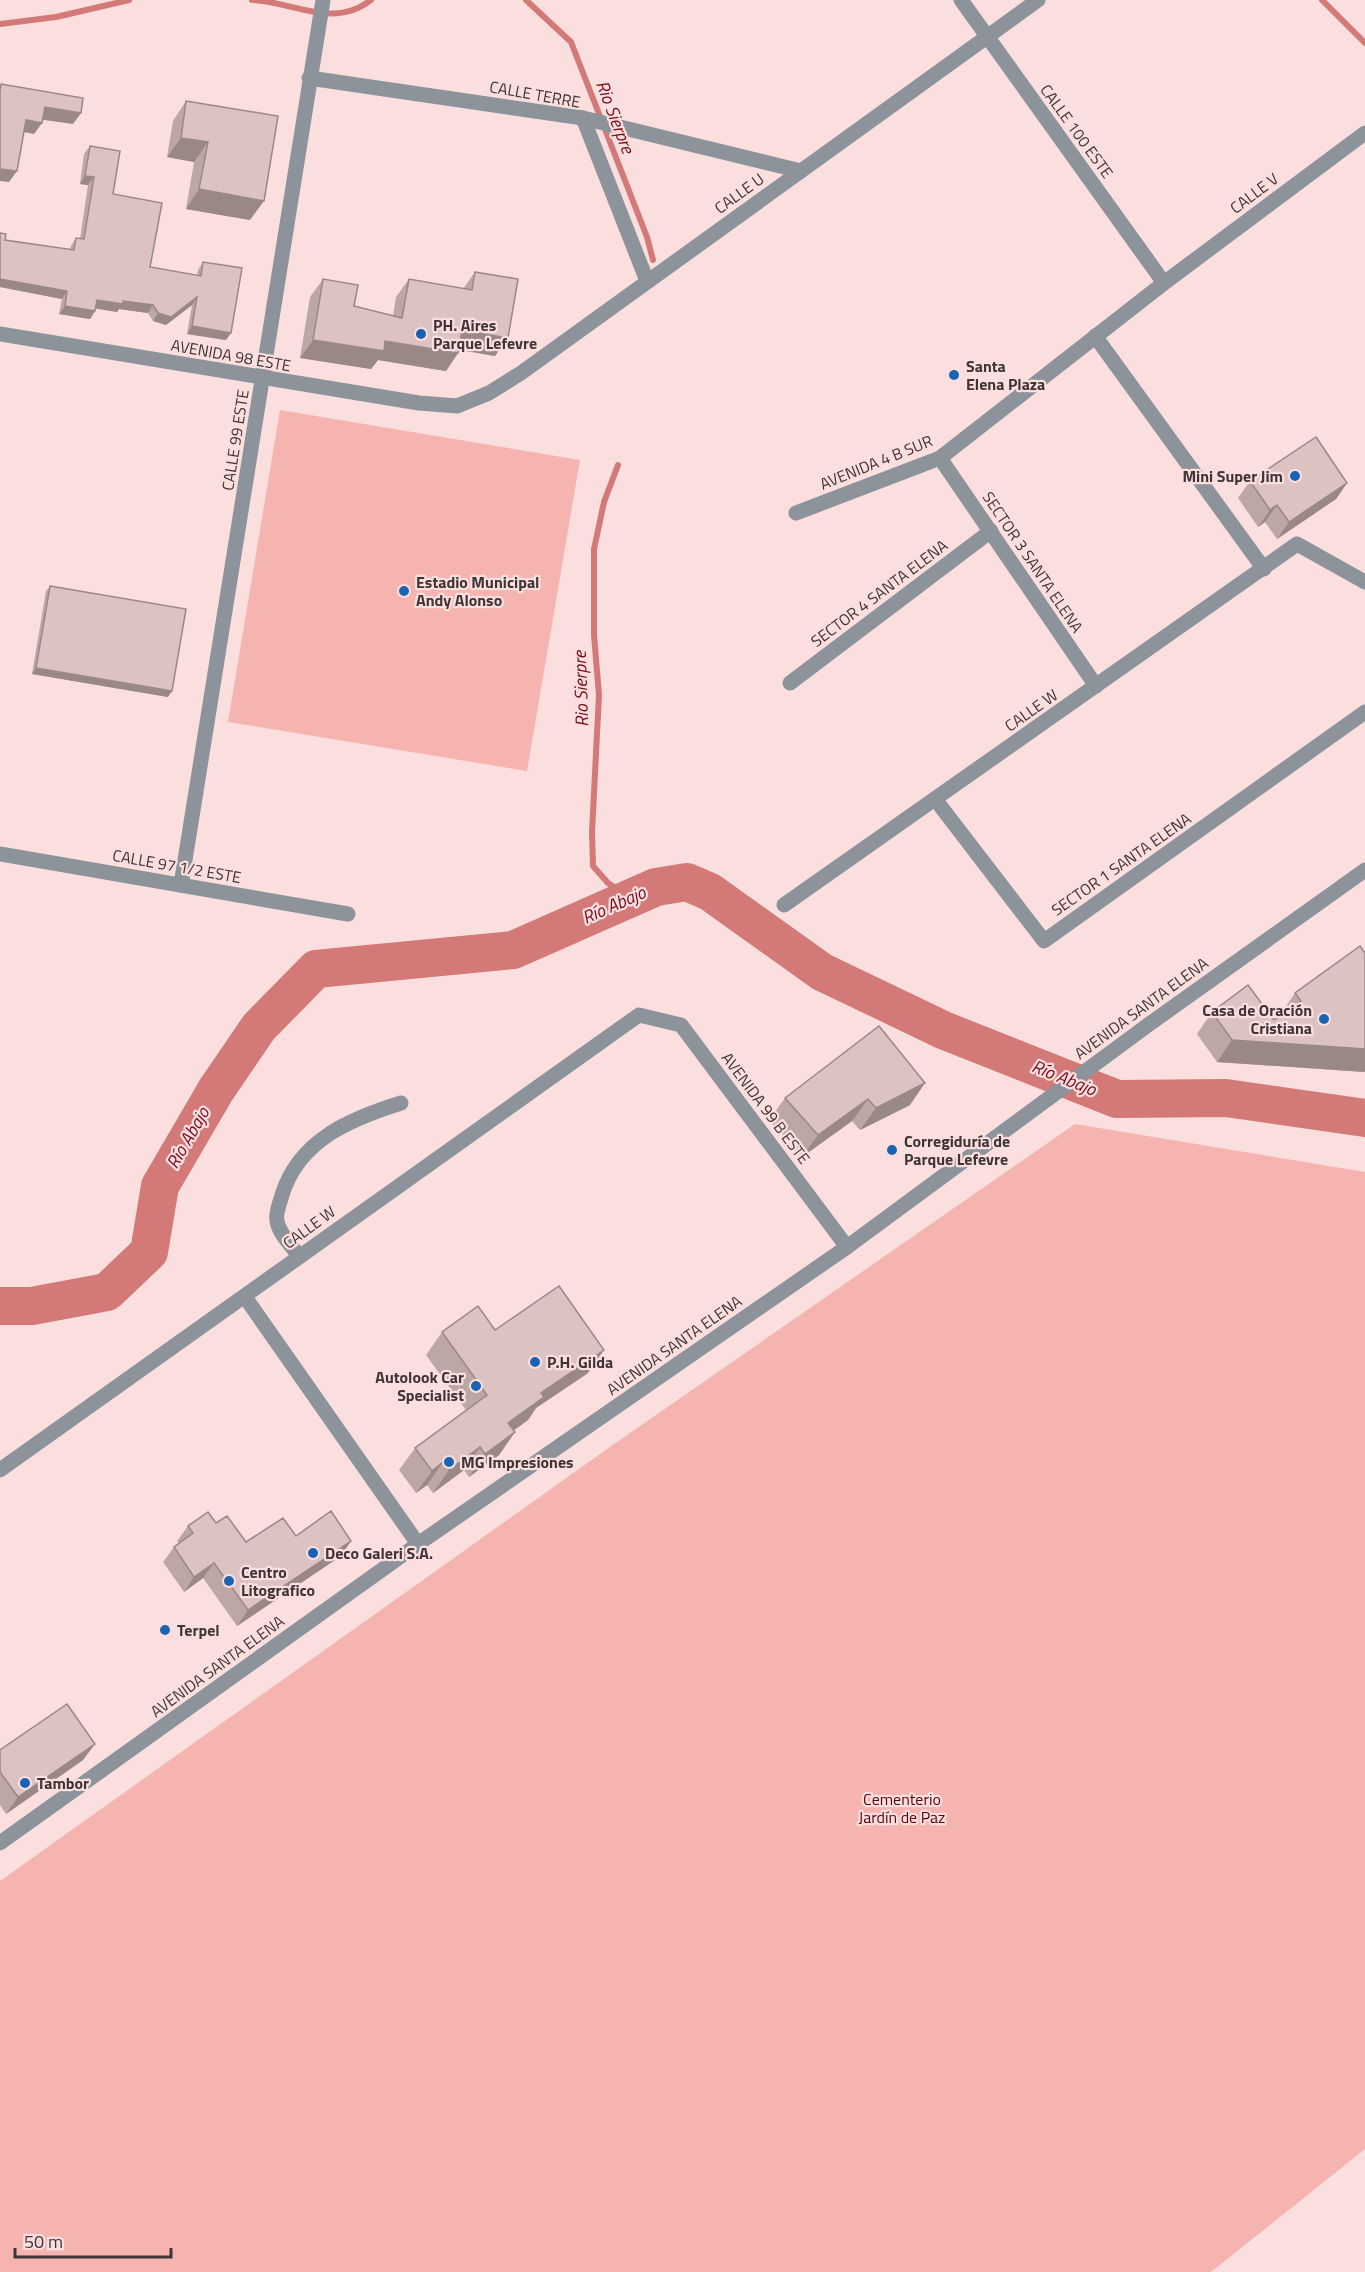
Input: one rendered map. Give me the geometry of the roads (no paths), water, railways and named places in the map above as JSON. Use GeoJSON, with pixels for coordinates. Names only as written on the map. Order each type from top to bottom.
{"type":"FeatureCollection","features":[{"type":"Feature","properties":{"kind":"street","name":"CALLE 99 ESTE"},"geometry":{"type":"LineString","coordinates":[[182,885],[323,0]]}},
{"type":"Feature","properties":{"kind":"street","name":"CALLE 100 ESTE"},"geometry":{"type":"LineString","coordinates":[[961,0],[1164,283]]}},
{"type":"Feature","properties":{"kind":"street","name":"CALLE U"},"geometry":{"type":"LineString","coordinates":[[457,406],[489,393],[521,374],[1038,0]]}},
{"type":"Feature","properties":{"kind":"street","name":"CALLE TERRE"},"geometry":{"type":"LineString","coordinates":[[309,78],[586,119],[647,281]]}},
{"type":"Feature","properties":{"kind":"street"},"geometry":{"type":"LineString","coordinates":[[586,119],[801,171]]}},
{"type":"Feature","properties":{"kind":"street","name":"CALLE V"},"geometry":{"type":"LineString","coordinates":[[1164,283],[1365,133]]}},
{"type":"Feature","properties":{"kind":"street","name":"AVENIDA 4 B SUR"},"geometry":{"type":"LineString","coordinates":[[796,513],[940,458],[1164,283]]}},
{"type":"Feature","properties":{"kind":"street","name":"AVENIDA 98 ESTE"},"geometry":{"type":"LineString","coordinates":[[0,334],[419,404],[457,406]]}},
{"type":"Feature","properties":{"kind":"street"},"geometry":{"type":"LineString","coordinates":[[1095,336],[1264,569]]}},
{"type":"Feature","properties":{"kind":"street","name":"SECTOR 3 SANTA ELENA"},"geometry":{"type":"LineString","coordinates":[[940,458],[1096,686]]}},
{"type":"Feature","properties":{"kind":"street","name":"SECTOR 4 SANTA ELENA"},"geometry":{"type":"LineString","coordinates":[[790,683],[990,531]]}},
{"type":"Feature","properties":{"kind":"street","name":"CALLE W"},"geometry":{"type":"LineString","coordinates":[[784,905],[1297,544],[1365,582]]}},
{"type":"Feature","properties":{"kind":"street","name":"SECTOR 1 SANTA ELENA"},"geometry":{"type":"LineString","coordinates":[[935,799],[1044,941],[1365,712]]}},
{"type":"Feature","properties":{"kind":"street","name":"CALLE 97 1/2 ESTE"},"geometry":{"type":"LineString","coordinates":[[0,854],[348,914]]}},
{"type":"Feature","properties":{"kind":"street","name":"AVENIDA SANTA ELENA"},"geometry":{"type":"LineString","coordinates":[[0,1843],[418,1544],[847,1247],[1148,1024],[1365,870]]}},
{"type":"Feature","properties":{"kind":"street","name":"CALLE W"},"geometry":{"type":"LineString","coordinates":[[0,1470],[639,1014]]}},
{"type":"Feature","properties":{"kind":"street","name":"AVENIDA 99 B ESTE"},"geometry":{"type":"LineString","coordinates":[[639,1014],[681,1024],[847,1247]]}},
{"type":"Feature","properties":{"kind":"street"},"geometry":{"type":"LineString","coordinates":[[299,1256],[277,1223],[276,1216],[288,1174],[316,1141],[366,1114],[400,1103]]}},
{"type":"Feature","properties":{"kind":"street"},"geometry":{"type":"LineString","coordinates":[[245,1297],[418,1544]]}},
{"type":"Feature","properties":{"kind":"waterway","name":"Rio Sierpre"},"geometry":{"type":"LineString","coordinates":[[0,24],[56,17],[129,0]]}},
{"type":"Feature","properties":{"kind":"waterway","name":"Rio Sierpre"},"geometry":{"type":"LineString","coordinates":[[252,0],[327,13],[342,13],[357,9],[371,0]]}},
{"type":"Feature","properties":{"kind":"waterway","name":"Rio Sierpre"},"geometry":{"type":"LineString","coordinates":[[526,0],[571,42],[647,237],[653,260]]}},
{"type":"Feature","properties":{"kind":"waterway"},"geometry":{"type":"LineString","coordinates":[[1322,0],[1365,43]]}},
{"type":"Feature","properties":{"kind":"waterway","name":"Rio Sierpre"},"geometry":{"type":"LineString","coordinates":[[618,465],[604,502],[594,549],[594,635],[599,695],[592,832],[593,866],[608,883],[630,898]]}},
{"type":"Feature","properties":{"kind":"waterway","name":"Río Abajo"},"geometry":{"type":"LineString","coordinates":[[0,1306],[32,1306],[107,1292],[149,1252],[160,1186],[216,1090],[259,1027],[316,969],[513,950],[656,887],[687,882],[710,892],[822,972],[943,1030],[1117,1099],[1226,1098],[1365,1118]]}},
{"type":"Feature","properties":{"kind":"place","name":"PH. Aires Parque Lefevre"},"geometry":{"type":"Point","coordinates":[421,334]}},
{"type":"Feature","properties":{"kind":"place","name":"Santa Elena Plaza"},"geometry":{"type":"Point","coordinates":[954,375]}},
{"type":"Feature","properties":{"kind":"place","name":"Mini Super Jim"},"geometry":{"type":"Point","coordinates":[1295,476]}},
{"type":"Feature","properties":{"kind":"place","name":"Estadio Municipal Andy Alonso"},"geometry":{"type":"Point","coordinates":[404,591]}},
{"type":"Feature","properties":{"kind":"place","name":"Casa de Oración Cristiana"},"geometry":{"type":"Point","coordinates":[1324,1019]}},
{"type":"Feature","properties":{"kind":"place","name":"Corregiduría de Parque Lefevre"},"geometry":{"type":"Point","coordinates":[892,1150]}},
{"type":"Feature","properties":{"kind":"place","name":"P.H. Gilda"},"geometry":{"type":"Point","coordinates":[535,1362]}},
{"type":"Feature","properties":{"kind":"place","name":"Autolook Car Specialist"},"geometry":{"type":"Point","coordinates":[476,1386]}},
{"type":"Feature","properties":{"kind":"place","name":"MG Impresiones"},"geometry":{"type":"Point","coordinates":[449,1462]}},
{"type":"Feature","properties":{"kind":"place","name":"Deco Galeri S.A."},"geometry":{"type":"Point","coordinates":[313,1553]}},
{"type":"Feature","properties":{"kind":"place","name":"Centro Litografico"},"geometry":{"type":"Point","coordinates":[229,1581]}},
{"type":"Feature","properties":{"kind":"place","name":"Terpel"},"geometry":{"type":"Point","coordinates":[165,1630]}},
{"type":"Feature","properties":{"kind":"place","name":"Tambor"},"geometry":{"type":"Point","coordinates":[25,1783]}},
{"type":"Feature","properties":{"kind":"park label","name":"Cementerio Jardín de Paz"},"geometry":{"type":"Point","coordinates":[902,1808]}}]}
